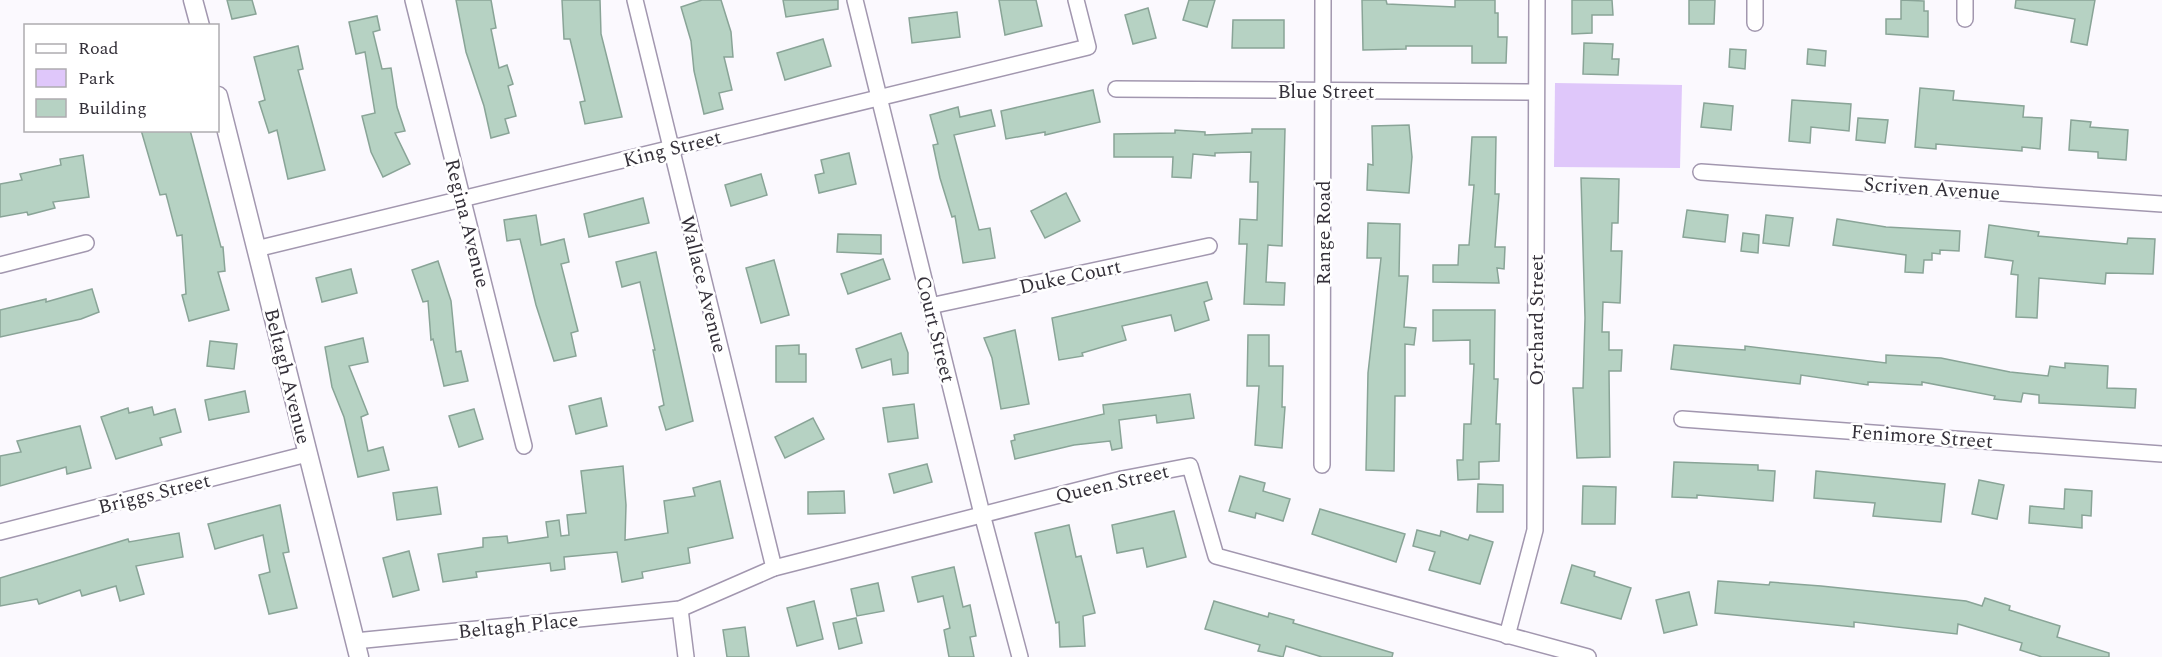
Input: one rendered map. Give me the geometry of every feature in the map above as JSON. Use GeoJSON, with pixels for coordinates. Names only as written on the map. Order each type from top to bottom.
{"type":"FeatureCollection","features":[{"type":"Feature","properties":{"kind":"street"},"geometry":{"type":"LineString","coordinates":[[193,0],[199,24]]}},
{"type":"Feature","properties":{"kind":"street","name":"Regina Avenue"},"geometry":{"type":"LineString","coordinates":[[413,0],[524,446]]}},
{"type":"Feature","properties":{"kind":"street","name":"Wallace Avenue"},"geometry":{"type":"LineString","coordinates":[[635,0],[774,568]]}},
{"type":"Feature","properties":{"kind":"street","name":"Court Street"},"geometry":{"type":"LineString","coordinates":[[855,0],[982,514],[1020,657]]}},
{"type":"Feature","properties":{"kind":"street","name":"King Street"},"geometry":{"type":"LineString","coordinates":[[256,249],[1088,47],[1076,0]]}},
{"type":"Feature","properties":{"kind":"street","name":"Range Road"},"geometry":{"type":"LineString","coordinates":[[1322,465],[1323,0]]}},
{"type":"Feature","properties":{"kind":"street","name":"Orchard Street"},"geometry":{"type":"LineString","coordinates":[[1507,636],[1535,530],[1537,0]]}},
{"type":"Feature","properties":{"kind":"street"},"geometry":{"type":"LineString","coordinates":[[1755,0],[1755,23]]}},
{"type":"Feature","properties":{"kind":"street"},"geometry":{"type":"LineString","coordinates":[[1965,0],[1965,19]]}},
{"type":"Feature","properties":{"kind":"street","name":"Blue Street"},"geometry":{"type":"LineString","coordinates":[[1116,89],[1536,92]]}},
{"type":"Feature","properties":{"kind":"street","name":"Beltagh Avenue"},"geometry":{"type":"LineString","coordinates":[[219,100],[357,649]]}},
{"type":"Feature","properties":{"kind":"street","name":"Scriven Avenue"},"geometry":{"type":"LineString","coordinates":[[1701,172],[2162,204]]}},
{"type":"Feature","properties":{"kind":"street"},"geometry":{"type":"LineString","coordinates":[[0,265],[86,243]]}},
{"type":"Feature","properties":{"kind":"street","name":"Duke Court"},"geometry":{"type":"LineString","coordinates":[[930,306],[1209,246]]}},
{"type":"Feature","properties":{"kind":"street","name":"Fenimore Street"},"geometry":{"type":"LineString","coordinates":[[1682,419],[2162,454]]}},
{"type":"Feature","properties":{"kind":"street","name":"Briggs Street"},"geometry":{"type":"LineString","coordinates":[[0,532],[307,454]]}},
{"type":"Feature","properties":{"kind":"street","name":"Queen Street"},"geometry":{"type":"LineString","coordinates":[[680,609],[774,568],[982,514],[1190,466],[1216,556],[1588,657]]}},
{"type":"Feature","properties":{"kind":"street"},"geometry":{"type":"LineString","coordinates":[[680,609],[686,657]]}},
{"type":"Feature","properties":{"kind":"street","name":"Beltagh Place"},"geometry":{"type":"LineString","coordinates":[[357,649],[680,609]]}},
{"type":"Feature","properties":{"kind":"green space"},"geometry":{"type":"Polygon","coordinates":[[[1555,83],[1682,85],[1680,168],[1554,167],[1555,83]]]}},
{"type":"Feature","properties":{"kind":"building"},"geometry":{"type":"Polygon","coordinates":[[[227,0],[252,0],[256,14],[232,19],[227,0]]]}},
{"type":"Feature","properties":{"kind":"building"},"geometry":{"type":"Polygon","coordinates":[[[456,0],[491,0],[496,28],[491,29],[499,68],[507,65],[513,84],[508,86],[516,116],[505,119],[509,133],[491,138],[484,106],[466,52],[456,0]]]}},
{"type":"Feature","properties":{"kind":"building"},"geometry":{"type":"Polygon","coordinates":[[[562,0],[600,0],[601,34],[622,117],[585,124],[580,102],[585,101],[570,39],[564,39],[562,0]]]}},
{"type":"Feature","properties":{"kind":"building"},"geometry":{"type":"Polygon","coordinates":[[[702,0],[721,0],[731,32],[733,57],[724,57],[732,90],[719,93],[723,109],[704,114],[694,71],[691,41],[681,7],[702,0]]]}},
{"type":"Feature","properties":{"kind":"building"},"geometry":{"type":"Polygon","coordinates":[[[783,0],[838,0],[838,9],[786,17],[783,0]]]}},
{"type":"Feature","properties":{"kind":"building"},"geometry":{"type":"Polygon","coordinates":[[[999,0],[1036,0],[1042,26],[1005,35],[999,0]]]}},
{"type":"Feature","properties":{"kind":"building"},"geometry":{"type":"Polygon","coordinates":[[[1189,0],[1215,0],[1207,27],[1183,20],[1189,0]]]}},
{"type":"Feature","properties":{"kind":"building"},"geometry":{"type":"Polygon","coordinates":[[[1362,0],[1386,0],[1387,4],[1455,7],[1455,0],[1495,0],[1495,13],[1498,13],[1498,37],[1507,37],[1506,63],[1472,63],[1472,46],[1406,46],[1406,49],[1363,50],[1362,0]]]}},
{"type":"Feature","properties":{"kind":"building"},"geometry":{"type":"Polygon","coordinates":[[[1572,0],[1612,0],[1613,15],[1592,15],[1592,33],[1572,34],[1572,0]]]}},
{"type":"Feature","properties":{"kind":"building"},"geometry":{"type":"Polygon","coordinates":[[[1689,0],[1715,0],[1714,24],[1689,24],[1689,0]]]}},
{"type":"Feature","properties":{"kind":"building"},"geometry":{"type":"Polygon","coordinates":[[[1901,0],[1924,1],[1924,11],[1928,11],[1928,37],[1886,34],[1886,19],[1901,19],[1901,0]]]}},
{"type":"Feature","properties":{"kind":"building"},"geometry":{"type":"Polygon","coordinates":[[[2016,0],[2095,0],[2087,45],[2071,42],[2075,19],[2015,8],[2016,0]]]}},
{"type":"Feature","properties":{"kind":"building"},"geometry":{"type":"Polygon","coordinates":[[[1148,8],[1156,38],[1133,44],[1125,15],[1148,8]]]}},
{"type":"Feature","properties":{"kind":"building"},"geometry":{"type":"Polygon","coordinates":[[[957,12],[960,37],[912,43],[909,18],[957,12]]]}},
{"type":"Feature","properties":{"kind":"building"},"geometry":{"type":"Polygon","coordinates":[[[377,16],[380,30],[373,32],[382,69],[391,68],[397,107],[405,131],[395,133],[410,164],[383,177],[371,152],[362,116],[375,113],[365,52],[356,54],[349,22],[377,16]]]}},
{"type":"Feature","properties":{"kind":"building"},"geometry":{"type":"Polygon","coordinates":[[[1233,20],[1284,20],[1284,48],[1232,48],[1233,20]]]}},
{"type":"Feature","properties":{"kind":"building"},"geometry":{"type":"Polygon","coordinates":[[[823,39],[831,66],[785,80],[777,53],[823,39]]]}},
{"type":"Feature","properties":{"kind":"building"},"geometry":{"type":"Polygon","coordinates":[[[1584,43],[1613,44],[1612,59],[1619,59],[1618,75],[1583,74],[1584,43]]]}},
{"type":"Feature","properties":{"kind":"building"},"geometry":{"type":"Polygon","coordinates":[[[298,46],[303,69],[298,70],[325,170],[288,179],[277,130],[269,133],[259,102],[265,100],[254,57],[298,46]]]}},
{"type":"Feature","properties":{"kind":"building"},"geometry":{"type":"Polygon","coordinates":[[[1730,49],[1746,50],[1745,69],[1729,67],[1730,49]]]}},
{"type":"Feature","properties":{"kind":"building"},"geometry":{"type":"Polygon","coordinates":[[[1808,49],[1826,51],[1825,66],[1807,64],[1808,49]]]}},
{"type":"Feature","properties":{"kind":"building"},"geometry":{"type":"Polygon","coordinates":[[[1920,88],[1954,91],[1953,100],[2024,106],[2023,117],[2042,118],[2040,149],[2022,147],[2022,151],[1936,144],[1936,149],[1915,147],[1920,88]]]}},
{"type":"Feature","properties":{"kind":"building"},"geometry":{"type":"Polygon","coordinates":[[[1093,90],[1100,122],[1045,135],[1045,132],[1006,139],[1001,111],[1093,90]]]}},
{"type":"Feature","properties":{"kind":"building"},"geometry":{"type":"Polygon","coordinates":[[[1792,100],[1851,104],[1849,131],[1811,127],[1810,143],[1789,141],[1792,100]]]}},
{"type":"Feature","properties":{"kind":"building"},"geometry":{"type":"Polygon","coordinates":[[[1704,103],[1733,106],[1731,130],[1701,127],[1704,103]]]}},
{"type":"Feature","properties":{"kind":"building"},"geometry":{"type":"Polygon","coordinates":[[[958,107],[960,117],[991,110],[995,126],[954,135],[979,230],[990,228],[995,258],[963,263],[955,216],[952,217],[940,178],[933,145],[938,144],[930,115],[958,107]]]}},
{"type":"Feature","properties":{"kind":"building"},"geometry":{"type":"Polygon","coordinates":[[[1858,118],[1888,120],[1885,143],[1856,140],[1858,118]]]}},
{"type":"Feature","properties":{"kind":"building"},"geometry":{"type":"Polygon","coordinates":[[[2071,120],[2091,122],[2090,127],[2128,130],[2126,160],[2098,158],[2098,152],[2069,150],[2071,120]]]}},
{"type":"Feature","properties":{"kind":"building"},"geometry":{"type":"Polygon","coordinates":[[[1409,125],[1412,157],[1409,193],[1367,190],[1368,164],[1373,165],[1372,126],[1409,125]]]}},
{"type":"Feature","properties":{"kind":"building"},"geometry":{"type":"Polygon","coordinates":[[[1252,129],[1285,129],[1282,246],[1268,245],[1266,282],[1285,283],[1284,305],[1244,304],[1247,244],[1239,244],[1240,219],[1257,220],[1258,182],[1250,182],[1251,152],[1215,153],[1215,156],[1193,154],[1191,178],[1172,177],[1173,157],[1114,157],[1114,134],[1175,133],[1175,130],[1205,132],[1205,135],[1252,133],[1252,129]]]}},
{"type":"Feature","properties":{"kind":"building"},"geometry":{"type":"Polygon","coordinates":[[[142,132],[191,132],[221,247],[223,247],[225,271],[218,272],[229,310],[189,321],[182,295],[186,294],[182,235],[177,236],[166,194],[160,195],[142,132]]]}},
{"type":"Feature","properties":{"kind":"building"},"geometry":{"type":"Polygon","coordinates":[[[1472,137],[1496,137],[1495,194],[1499,194],[1495,247],[1505,247],[1504,269],[1497,268],[1499,283],[1433,282],[1433,265],[1458,265],[1459,245],[1469,245],[1474,185],[1469,185],[1472,137]]]}},
{"type":"Feature","properties":{"kind":"building"},"geometry":{"type":"Polygon","coordinates":[[[849,153],[856,184],[819,193],[815,175],[824,173],[821,160],[849,153]]]}},
{"type":"Feature","properties":{"kind":"building"},"geometry":{"type":"Polygon","coordinates":[[[83,155],[89,197],[53,202],[55,208],[28,215],[27,212],[0,217],[0,184],[22,180],[20,174],[61,165],[60,159],[83,155]]]}},
{"type":"Feature","properties":{"kind":"building"},"geometry":{"type":"Polygon","coordinates":[[[761,174],[767,195],[731,206],[725,185],[761,174]]]}},
{"type":"Feature","properties":{"kind":"building"},"geometry":{"type":"Polygon","coordinates":[[[1581,178],[1619,179],[1618,223],[1612,223],[1611,251],[1622,251],[1620,303],[1603,302],[1602,332],[1609,332],[1609,350],[1622,350],[1621,371],[1609,371],[1610,457],[1577,458],[1573,388],[1583,388],[1585,318],[1581,178]]]}},
{"type":"Feature","properties":{"kind":"building"},"geometry":{"type":"Polygon","coordinates":[[[1066,193],[1080,221],[1045,238],[1031,211],[1066,193]]]}},
{"type":"Feature","properties":{"kind":"building"},"geometry":{"type":"Polygon","coordinates":[[[643,198],[649,223],[589,237],[584,214],[643,198]]]}},
{"type":"Feature","properties":{"kind":"building"},"geometry":{"type":"Polygon","coordinates":[[[1687,210],[1728,215],[1725,242],[1683,237],[1687,210]]]}},
{"type":"Feature","properties":{"kind":"building"},"geometry":{"type":"Polygon","coordinates":[[[536,215],[541,245],[564,239],[569,262],[561,264],[578,331],[571,333],[576,356],[554,361],[536,305],[520,239],[507,241],[504,220],[536,215]]]}},
{"type":"Feature","properties":{"kind":"building"},"geometry":{"type":"Polygon","coordinates":[[[1766,215],[1793,218],[1789,246],[1763,243],[1766,215]]]}},
{"type":"Feature","properties":{"kind":"building"},"geometry":{"type":"Polygon","coordinates":[[[1837,219],[1886,227],[1960,231],[1959,251],[1940,250],[1940,254],[1932,253],[1932,260],[1924,260],[1923,273],[1905,272],[1906,255],[1833,245],[1837,219]]]}},
{"type":"Feature","properties":{"kind":"building"},"geometry":{"type":"Polygon","coordinates":[[[1368,223],[1400,224],[1399,276],[1408,276],[1404,327],[1416,328],[1414,345],[1405,344],[1405,396],[1395,396],[1394,471],[1366,470],[1368,373],[1381,258],[1367,258],[1368,223]]]}},
{"type":"Feature","properties":{"kind":"building"},"geometry":{"type":"Polygon","coordinates":[[[1989,225],[2039,232],[2038,236],[2127,244],[2128,238],[2155,239],[2153,274],[2106,273],[2105,284],[2039,278],[2037,318],[2016,317],[2018,275],[2011,274],[2013,261],[1985,257],[1989,225]]]}},
{"type":"Feature","properties":{"kind":"building"},"geometry":{"type":"Polygon","coordinates":[[[1743,233],[1759,235],[1758,253],[1741,251],[1743,233]]]}},
{"type":"Feature","properties":{"kind":"building"},"geometry":{"type":"Polygon","coordinates":[[[838,234],[881,235],[881,254],[837,252],[838,234]]]}},
{"type":"Feature","properties":{"kind":"building"},"geometry":{"type":"Polygon","coordinates":[[[656,252],[693,421],[666,430],[659,407],[664,405],[653,350],[655,350],[640,282],[622,287],[616,262],[656,252]]]}},
{"type":"Feature","properties":{"kind":"building"},"geometry":{"type":"Polygon","coordinates":[[[883,259],[890,279],[848,294],[841,274],[883,259]]]}},
{"type":"Feature","properties":{"kind":"building"},"geometry":{"type":"Polygon","coordinates":[[[774,260],[789,315],[761,323],[746,268],[774,260]]]}},
{"type":"Feature","properties":{"kind":"building"},"geometry":{"type":"Polygon","coordinates":[[[438,261],[451,301],[456,352],[461,351],[468,381],[444,386],[433,339],[431,340],[428,301],[423,302],[412,270],[438,261]]]}},
{"type":"Feature","properties":{"kind":"building"},"geometry":{"type":"Polygon","coordinates":[[[351,269],[357,293],[322,302],[316,278],[351,269]]]}},
{"type":"Feature","properties":{"kind":"building"},"geometry":{"type":"Polygon","coordinates":[[[1207,282],[1212,299],[1204,302],[1209,320],[1175,331],[1171,315],[1122,326],[1126,340],[1082,353],[1083,356],[1059,360],[1052,318],[1207,282]]]}},
{"type":"Feature","properties":{"kind":"building"},"geometry":{"type":"Polygon","coordinates":[[[92,289],[99,312],[81,319],[0,337],[0,310],[46,299],[46,302],[92,289]]]}},
{"type":"Feature","properties":{"kind":"building"},"geometry":{"type":"Polygon","coordinates":[[[1433,310],[1495,310],[1494,379],[1498,379],[1496,424],[1500,424],[1499,461],[1479,462],[1479,479],[1458,480],[1457,460],[1463,460],[1464,424],[1471,424],[1474,364],[1470,364],[1470,340],[1433,341],[1433,310]]]}},
{"type":"Feature","properties":{"kind":"building"},"geometry":{"type":"Polygon","coordinates":[[[1015,330],[1029,404],[1001,409],[992,358],[984,338],[1015,330]]]}},
{"type":"Feature","properties":{"kind":"building"},"geometry":{"type":"Polygon","coordinates":[[[901,333],[908,353],[908,373],[893,375],[891,359],[862,368],[856,349],[901,333]]]}},
{"type":"Feature","properties":{"kind":"building"},"geometry":{"type":"Polygon","coordinates":[[[1248,335],[1269,335],[1269,366],[1283,366],[1282,407],[1285,407],[1282,448],[1255,445],[1259,386],[1247,386],[1248,335]]]}},
{"type":"Feature","properties":{"kind":"building"},"geometry":{"type":"Polygon","coordinates":[[[363,338],[368,362],[349,366],[368,414],[361,417],[368,451],[383,447],[389,470],[358,477],[344,417],[332,387],[325,347],[363,338]]]}},
{"type":"Feature","properties":{"kind":"building"},"geometry":{"type":"Polygon","coordinates":[[[210,341],[237,344],[234,369],[207,366],[210,341]]]}},
{"type":"Feature","properties":{"kind":"building"},"geometry":{"type":"Polygon","coordinates":[[[799,345],[799,354],[806,354],[806,382],[776,382],[776,346],[799,345]]]}},
{"type":"Feature","properties":{"kind":"building"},"geometry":{"type":"Polygon","coordinates":[[[1674,345],[1745,350],[1745,346],[1886,363],[1886,355],[1941,358],[2010,372],[2048,376],[2050,366],[2065,368],[2065,363],[2108,366],[2107,388],[2136,389],[2135,408],[2039,403],[2039,395],[2023,393],[2021,402],[1994,399],[1995,396],[1922,382],[1922,385],[1868,382],[1868,385],[1801,375],[1800,384],[1671,369],[1674,345]]]}},
{"type":"Feature","properties":{"kind":"building"},"geometry":{"type":"Polygon","coordinates":[[[245,391],[249,412],[209,420],[205,400],[245,391]]]}},
{"type":"Feature","properties":{"kind":"building"},"geometry":{"type":"Polygon","coordinates":[[[1190,394],[1194,418],[1157,423],[1156,415],[1119,420],[1122,448],[1112,450],[1110,441],[1074,445],[1015,459],[1011,441],[1015,440],[1014,435],[1104,414],[1103,405],[1190,394]]]}},
{"type":"Feature","properties":{"kind":"building"},"geometry":{"type":"Polygon","coordinates":[[[601,398],[607,426],[576,434],[569,406],[601,398]]]}},
{"type":"Feature","properties":{"kind":"building"},"geometry":{"type":"Polygon","coordinates":[[[914,404],[918,438],[888,442],[883,408],[914,404]]]}},
{"type":"Feature","properties":{"kind":"building"},"geometry":{"type":"Polygon","coordinates":[[[152,407],[154,415],[175,409],[181,432],[160,438],[162,445],[116,459],[101,417],[128,408],[129,413],[152,407]]]}},
{"type":"Feature","properties":{"kind":"building"},"geometry":{"type":"Polygon","coordinates":[[[474,409],[483,439],[459,447],[449,416],[474,409]]]}},
{"type":"Feature","properties":{"kind":"building"},"geometry":{"type":"Polygon","coordinates":[[[813,418],[824,439],[785,458],[775,437],[813,418]]]}},
{"type":"Feature","properties":{"kind":"building"},"geometry":{"type":"Polygon","coordinates":[[[80,426],[91,468],[67,474],[66,467],[0,486],[0,456],[21,452],[17,441],[80,426]]]}},
{"type":"Feature","properties":{"kind":"building"},"geometry":{"type":"Polygon","coordinates":[[[1674,462],[1758,465],[1758,470],[1775,471],[1773,501],[1697,495],[1697,498],[1672,497],[1674,462]]]}},
{"type":"Feature","properties":{"kind":"building"},"geometry":{"type":"Polygon","coordinates":[[[927,464],[932,482],[894,493],[889,474],[927,464]]]}},
{"type":"Feature","properties":{"kind":"building"},"geometry":{"type":"Polygon","coordinates":[[[623,466],[626,505],[625,540],[668,533],[664,501],[695,496],[693,488],[720,481],[733,538],[688,548],[690,563],[642,572],[643,578],[622,582],[617,552],[564,557],[565,569],[551,571],[550,563],[476,572],[477,577],[443,582],[438,554],[483,547],[483,538],[507,536],[508,543],[548,537],[546,522],[559,520],[561,536],[569,535],[567,515],[586,513],[581,471],[623,466]]]}},
{"type":"Feature","properties":{"kind":"building"},"geometry":{"type":"Polygon","coordinates":[[[1816,471],[1945,484],[1941,522],[1873,516],[1875,503],[1814,498],[1816,471]]]}},
{"type":"Feature","properties":{"kind":"building"},"geometry":{"type":"Polygon","coordinates":[[[1240,476],[1265,483],[1263,491],[1290,499],[1283,521],[1256,513],[1255,518],[1229,511],[1240,476]]]}},
{"type":"Feature","properties":{"kind":"building"},"geometry":{"type":"Polygon","coordinates":[[[1979,480],[2004,485],[1997,519],[1972,514],[1979,480]]]}},
{"type":"Feature","properties":{"kind":"building"},"geometry":{"type":"Polygon","coordinates":[[[1478,484],[1503,485],[1503,512],[1477,512],[1478,484]]]}},
{"type":"Feature","properties":{"kind":"building"},"geometry":{"type":"Polygon","coordinates":[[[1583,486],[1616,487],[1615,524],[1582,524],[1583,486]]]}},
{"type":"Feature","properties":{"kind":"building"},"geometry":{"type":"Polygon","coordinates":[[[437,487],[441,514],[397,520],[393,493],[437,487]]]}},
{"type":"Feature","properties":{"kind":"building"},"geometry":{"type":"Polygon","coordinates":[[[2065,489],[2092,491],[2091,516],[2082,515],[2082,528],[2029,523],[2030,506],[2064,509],[2065,489]]]}},
{"type":"Feature","properties":{"kind":"building"},"geometry":{"type":"Polygon","coordinates":[[[844,491],[845,513],[808,514],[808,492],[844,491]]]}},
{"type":"Feature","properties":{"kind":"building"},"geometry":{"type":"Polygon","coordinates":[[[280,505],[289,552],[283,553],[297,608],[269,614],[259,575],[270,572],[263,535],[215,549],[208,524],[280,505]]]}},
{"type":"Feature","properties":{"kind":"building"},"geometry":{"type":"Polygon","coordinates":[[[1320,509],[1405,534],[1396,562],[1312,534],[1320,509]]]}},
{"type":"Feature","properties":{"kind":"building"},"geometry":{"type":"Polygon","coordinates":[[[1174,511],[1186,557],[1147,567],[1143,548],[1117,553],[1112,525],[1174,511]]]}},
{"type":"Feature","properties":{"kind":"building"},"geometry":{"type":"Polygon","coordinates":[[[1069,525],[1076,557],[1081,556],[1095,613],[1083,616],[1085,646],[1060,647],[1059,622],[1056,623],[1035,533],[1069,525]]]}},
{"type":"Feature","properties":{"kind":"building"},"geometry":{"type":"Polygon","coordinates":[[[1417,530],[1440,536],[1441,531],[1468,540],[1470,535],[1493,542],[1480,584],[1429,570],[1435,552],[1413,546],[1417,530]]]}},
{"type":"Feature","properties":{"kind":"building"},"geometry":{"type":"Polygon","coordinates":[[[179,533],[183,557],[136,566],[144,594],[120,601],[116,586],[82,596],[80,590],[39,604],[37,599],[0,606],[0,578],[128,539],[129,542],[179,533]]]}},
{"type":"Feature","properties":{"kind":"building"},"geometry":{"type":"Polygon","coordinates":[[[409,551],[419,590],[393,597],[383,558],[409,551]]]}},
{"type":"Feature","properties":{"kind":"building"},"geometry":{"type":"Polygon","coordinates":[[[1572,565],[1595,572],[1594,576],[1631,588],[1621,619],[1561,603],[1572,565]]]}},
{"type":"Feature","properties":{"kind":"building"},"geometry":{"type":"Polygon","coordinates":[[[954,567],[963,607],[970,605],[976,636],[970,637],[974,657],[949,657],[944,630],[950,628],[943,596],[918,602],[912,577],[954,567]]]}},
{"type":"Feature","properties":{"kind":"building"},"geometry":{"type":"Polygon","coordinates":[[[1718,581],[1821,586],[1966,601],[1982,606],[1985,598],[2010,606],[2009,610],[2060,626],[2057,637],[2109,653],[2109,657],[2042,657],[2020,650],[2022,643],[1958,624],[1957,634],[1854,622],[1854,627],[1715,613],[1718,581]]]}},
{"type":"Feature","properties":{"kind":"building"},"geometry":{"type":"Polygon","coordinates":[[[878,583],[884,611],[857,616],[851,589],[878,583]]]}},
{"type":"Feature","properties":{"kind":"building"},"geometry":{"type":"Polygon","coordinates":[[[1689,592],[1697,625],[1664,633],[1656,600],[1689,592]]]}},
{"type":"Feature","properties":{"kind":"building"},"geometry":{"type":"Polygon","coordinates":[[[814,601],[823,639],[797,646],[787,608],[814,601]]]}},
{"type":"Feature","properties":{"kind":"building"},"geometry":{"type":"Polygon","coordinates":[[[1214,601],[1268,617],[1269,613],[1294,620],[1293,623],[1393,653],[1392,657],[1322,657],[1286,646],[1283,657],[1258,651],[1260,645],[1205,629],[1214,601]]]}},
{"type":"Feature","properties":{"kind":"building"},"geometry":{"type":"Polygon","coordinates":[[[856,618],[862,643],[839,649],[833,623],[856,618]]]}},
{"type":"Feature","properties":{"kind":"building"},"geometry":{"type":"Polygon","coordinates":[[[745,627],[749,657],[727,657],[723,630],[745,627]]]}}]}
